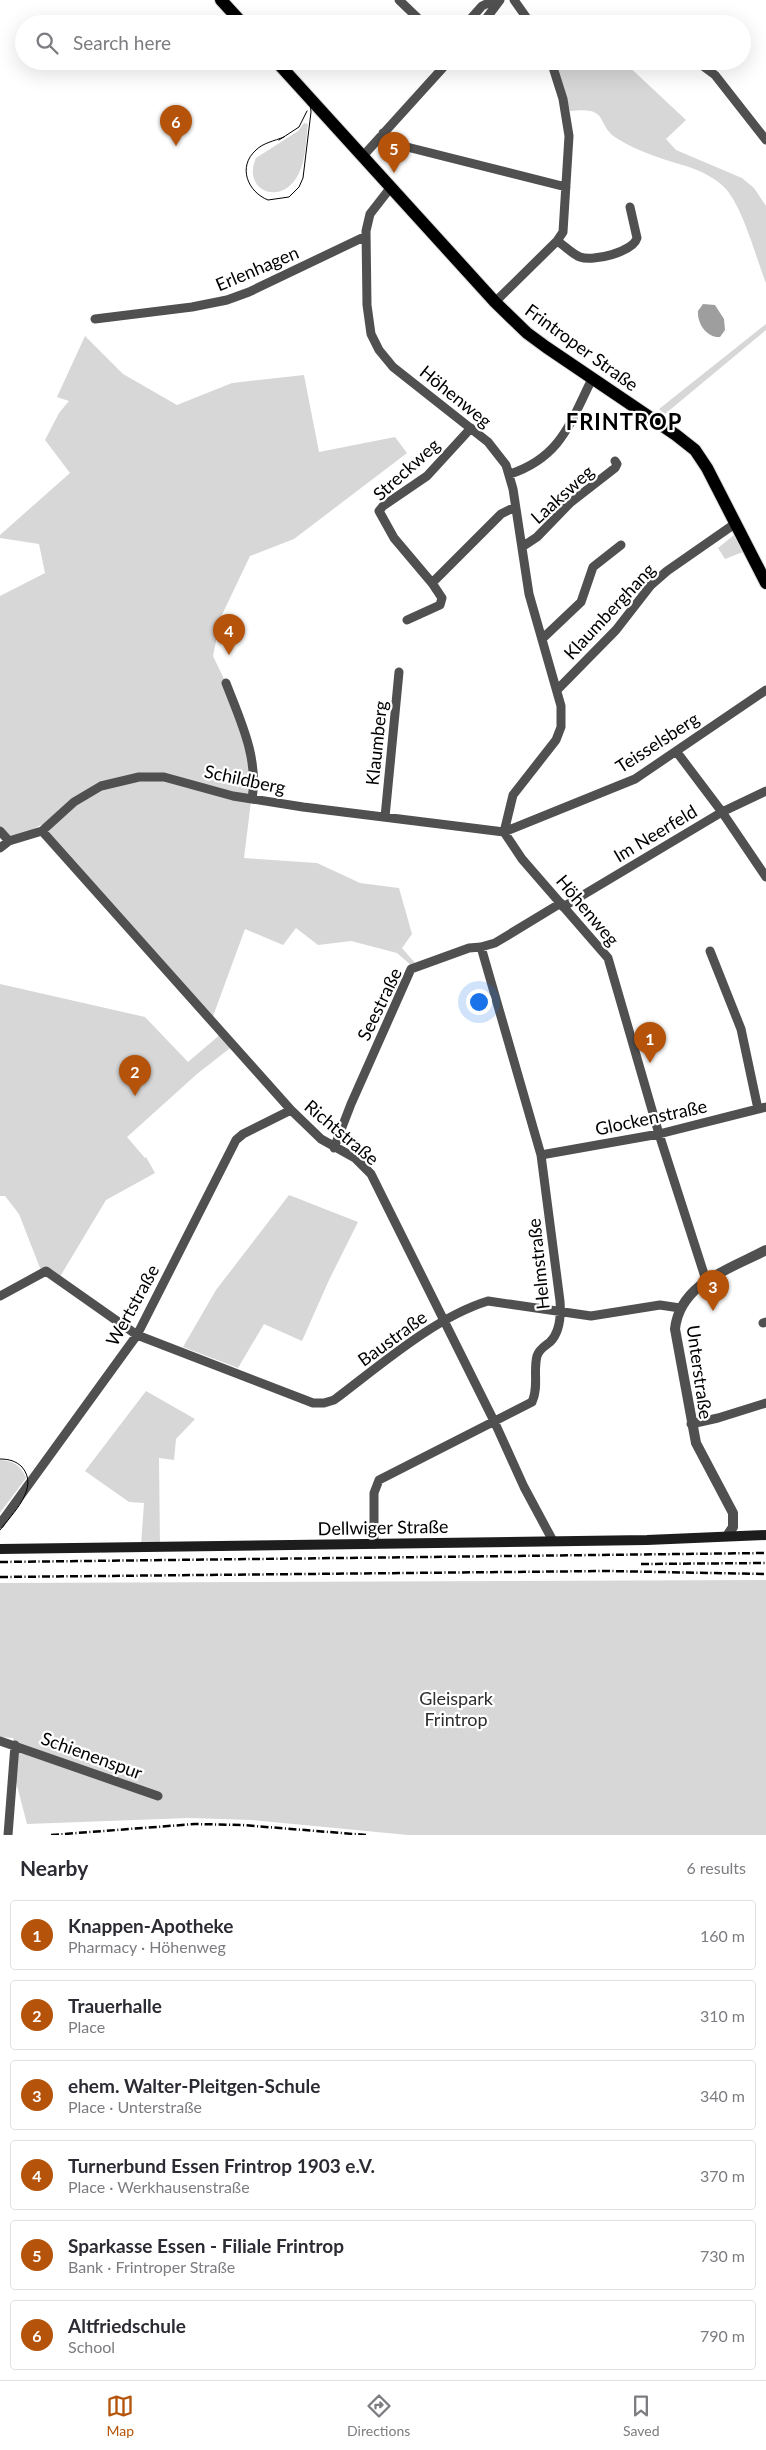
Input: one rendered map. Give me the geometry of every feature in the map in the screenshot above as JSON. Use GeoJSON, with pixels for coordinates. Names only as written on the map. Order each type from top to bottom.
{"type":"FeatureCollection","features":[{"type":"Feature","properties":{"kind":"main road"},"geometry":{"type":"LineString","coordinates":[[221,0],[235,15]]}},
{"type":"Feature","properties":{"kind":"main road","name":"Frintroper Straße"},"geometry":{"type":"LineString","coordinates":[[284,70],[495,302],[527,333],[695,450],[707,468],[766,583]]}},
{"type":"Feature","properties":{"kind":"main road","name":"Dellwiger Straße"},"geometry":{"type":"LineString","coordinates":[[0,1549],[553,1541],[766,1535]]}},
{"type":"Feature","properties":{"kind":"street"},"geometry":{"type":"LineString","coordinates":[[399,0],[415,15]]}},
{"type":"Feature","properties":{"kind":"street"},"geometry":{"type":"LineString","coordinates":[[474,15],[482,6],[498,0]]}},
{"type":"Feature","properties":{"kind":"street"},"geometry":{"type":"LineString","coordinates":[[488,15],[498,0]]}},
{"type":"Feature","properties":{"kind":"street"},"geometry":{"type":"LineString","coordinates":[[514,0],[525,15]]}},
{"type":"Feature","properties":{"kind":"street"},"geometry":{"type":"LineString","coordinates":[[363,156],[440,70]]}},
{"type":"Feature","properties":{"kind":"street"},"geometry":{"type":"LineString","coordinates":[[495,302],[557,241],[564,229],[569,144],[563,99],[554,70]]}},
{"type":"Feature","properties":{"kind":"street"},"geometry":{"type":"LineString","coordinates":[[708,70],[715,75],[766,140]]}},
{"type":"Feature","properties":{"kind":"street"},"geometry":{"type":"LineString","coordinates":[[383,133],[403,146],[566,187]]}},
{"type":"Feature","properties":{"kind":"street","name":"Höhenweg"},"geometry":{"type":"LineString","coordinates":[[391,187],[370,214],[366,236],[368,315],[376,343],[393,367],[471,428],[494,449],[510,474],[529,594],[562,713],[559,734],[551,750],[513,795],[504,832],[522,859],[608,958],[706,1280]]}},
{"type":"Feature","properties":{"kind":"street"},"geometry":{"type":"LineString","coordinates":[[557,241],[578,256],[592,259],[630,248],[636,238],[630,207]]}},
{"type":"Feature","properties":{"kind":"street","name":"Erlenhagen"},"geometry":{"type":"LineString","coordinates":[[95,319],[192,307],[227,300],[260,287],[366,236]]}},
{"type":"Feature","properties":{"kind":"street"},"geometry":{"type":"LineString","coordinates":[[510,474],[539,460],[558,445],[592,379]]}},
{"type":"Feature","properties":{"kind":"street","name":"Streckweg"},"geometry":{"type":"LineString","coordinates":[[407,620],[442,602],[441,594],[394,538],[379,511],[383,506],[427,476],[471,428]]}},
{"type":"Feature","properties":{"kind":"street","name":"Laaksweg"},"geometry":{"type":"LineString","coordinates":[[522,547],[537,537],[566,507],[615,468],[617,464],[615,461]]}},
{"type":"Feature","properties":{"kind":"street"},"geometry":{"type":"LineString","coordinates":[[432,583],[501,514],[516,507]]}},
{"type":"Feature","properties":{"kind":"street","name":"Klaumberghang"},"geometry":{"type":"LineString","coordinates":[[557,690],[616,630],[651,585],[667,571],[736,523]]}},
{"type":"Feature","properties":{"kind":"street"},"geometry":{"type":"LineString","coordinates":[[542,639],[581,602],[593,567],[621,545]]}},
{"type":"Feature","properties":{"kind":"street","name":"Klaumberg"},"geometry":{"type":"LineString","coordinates":[[385,818],[399,672]]}},
{"type":"Feature","properties":{"kind":"street"},"geometry":{"type":"LineString","coordinates":[[226,682],[250,747],[254,786],[252,799]]}},
{"type":"Feature","properties":{"kind":"street","name":"Teisselsberg"},"geometry":{"type":"LineString","coordinates":[[504,832],[635,780],[676,750],[766,690]]}},
{"type":"Feature","properties":{"kind":"street"},"geometry":{"type":"LineString","coordinates":[[676,750],[722,812],[766,877]]}},
{"type":"Feature","properties":{"kind":"street","name":"Schildberg"},"geometry":{"type":"LineString","coordinates":[[0,848],[9,841],[42,831],[87,794],[101,786],[126,778],[164,777],[252,799],[385,818],[504,832]]}},
{"type":"Feature","properties":{"kind":"street","name":"Im Neerfeld"},"geometry":{"type":"LineString","coordinates":[[562,905],[722,812],[766,791]]}},
{"type":"Feature","properties":{"kind":"street"},"geometry":{"type":"LineString","coordinates":[[0,831],[9,841]]}},
{"type":"Feature","properties":{"kind":"street","name":"Richtstraße"},"geometry":{"type":"LineString","coordinates":[[42,831],[308,1128],[334,1148],[354,1158],[371,1174],[495,1423],[524,1487],[553,1541]]}},
{"type":"Feature","properties":{"kind":"street","name":"Seestraße"},"geometry":{"type":"LineString","coordinates":[[334,1148],[350,1104],[411,969],[469,948],[482,947],[501,939],[562,905]]}},
{"type":"Feature","properties":{"kind":"street","name":"Helmstraße"},"geometry":{"type":"LineString","coordinates":[[374,1544],[374,1493],[379,1480],[495,1423],[532,1402],[536,1388],[537,1356],[539,1350],[551,1340],[557,1329],[560,1311],[541,1155],[482,947]]}},
{"type":"Feature","properties":{"kind":"street"},"geometry":{"type":"LineString","coordinates":[[710,951],[741,1029],[762,1108]]}},
{"type":"Feature","properties":{"kind":"street","name":"Glockenstraße"},"geometry":{"type":"LineString","coordinates":[[541,1155],[660,1134],[762,1108]]}},
{"type":"Feature","properties":{"kind":"street","name":"Wertstraße"},"geometry":{"type":"LineString","coordinates":[[0,1524],[137,1335],[236,1140],[243,1134],[291,1110]]}},
{"type":"Feature","properties":{"kind":"street","name":"Unterstraße"},"geometry":{"type":"LineString","coordinates":[[727,1536],[733,1527],[733,1514],[702,1457],[691,1424],[675,1329],[680,1308],[688,1296],[706,1280],[766,1250]]}},
{"type":"Feature","properties":{"kind":"street","name":"Baustraße"},"geometry":{"type":"LineString","coordinates":[[0,1296],[46,1271],[137,1335],[313,1403],[324,1403],[334,1400],[444,1321],[488,1301],[599,1316],[660,1305],[680,1308]]}},
{"type":"Feature","properties":{"kind":"street"},"geometry":{"type":"LineString","coordinates":[[691,1424],[718,1418],[766,1403]]}},
{"type":"Feature","properties":{"kind":"street","name":"Schienenspur"},"geometry":{"type":"LineString","coordinates":[[0,1740],[158,1796]]}},
{"type":"Feature","properties":{"kind":"street"},"geometry":{"type":"LineString","coordinates":[[8,1835],[15,1745]]}},
{"type":"Feature","properties":{"kind":"green space"},"geometry":{"type":"Polygon","coordinates":[[[558,70],[633,70],[686,120],[666,139],[676,150],[742,178],[754,188],[766,206],[766,283],[738,207],[722,185],[699,171],[643,152],[626,144],[611,134],[601,118],[592,111],[570,111],[558,70]]]}},
{"type":"Feature","properties":{"kind":"green space"},"geometry":{"type":"Polygon","coordinates":[[[304,123],[308,124],[304,155],[299,173],[292,184],[283,190],[266,191],[254,179],[253,170],[256,158],[298,131],[304,123]]]}},
{"type":"Feature","properties":{"kind":"green space"},"geometry":{"type":"Polygon","coordinates":[[[766,324],[766,330],[665,414],[659,409],[766,324]]]}},
{"type":"Feature","properties":{"kind":"green space"},"geometry":{"type":"Polygon","coordinates":[[[85,336],[123,374],[177,405],[232,383],[304,375],[319,452],[395,437],[407,453],[294,539],[250,556],[221,617],[213,656],[225,681],[250,749],[253,785],[244,858],[317,863],[360,883],[399,888],[412,934],[402,948],[415,963],[413,967],[397,953],[351,941],[318,945],[296,928],[283,945],[245,929],[212,1019],[41,825],[9,842],[0,832],[0,596],[45,573],[39,544],[0,538],[0,535],[70,473],[45,440],[59,413],[69,401],[57,397],[85,336]]]}},
{"type":"Feature","properties":{"kind":"green space"},"geometry":{"type":"Polygon","coordinates":[[[734,535],[743,552],[725,559],[718,548],[734,535]]]}},
{"type":"Feature","properties":{"kind":"green space"},"geometry":{"type":"Polygon","coordinates":[[[0,984],[145,1017],[188,1062],[222,1033],[234,1045],[197,1074],[127,1137],[146,1157],[155,1173],[106,1200],[58,1280],[40,1268],[19,1214],[5,1196],[0,1196],[0,984]]]}},
{"type":"Feature","properties":{"kind":"green space"},"geometry":{"type":"Polygon","coordinates":[[[289,1195],[358,1222],[329,1280],[302,1341],[264,1324],[238,1368],[183,1347],[216,1290],[289,1195]]]}},
{"type":"Feature","properties":{"kind":"green space"},"geometry":{"type":"Polygon","coordinates":[[[146,1391],[195,1419],[176,1439],[174,1460],[159,1458],[160,1546],[141,1545],[144,1503],[129,1502],[85,1471],[146,1391]]]}},
{"type":"Feature","properties":{"kind":"green space"},"geometry":{"type":"Polygon","coordinates":[[[0,1460],[16,1464],[26,1478],[0,1513],[0,1460]]]}},
{"type":"Feature","properties":{"kind":"green space","name":"Gleispark Frintrop"},"geometry":{"type":"Polygon","coordinates":[[[766,1580],[766,1835],[408,1835],[252,1820],[189,1818],[27,1824],[15,1778],[18,1759],[13,1738],[0,1737],[0,1583],[766,1580]]]}},
{"type":"Feature","properties":{"kind":"shaded area"},"geometry":{"type":"Polygon","coordinates":[[[703,304],[715,305],[724,319],[725,330],[720,337],[707,333],[701,325],[698,311],[703,304]]]}},
{"type":"Feature","properties":{"kind":"tram line"},"geometry":{"type":"LineString","coordinates":[[219,0],[233,15]]}},
{"type":"Feature","properties":{"kind":"tram line"},"geometry":{"type":"LineString","coordinates":[[283,70],[492,302],[536,343],[653,421],[691,450],[715,487],[766,588]]}},
{"type":"Feature","properties":{"kind":"tram line"},"geometry":{"type":"LineString","coordinates":[[284,137],[265,144],[256,150],[247,164],[246,171],[250,185],[268,200],[289,197],[299,187],[303,178],[311,112],[310,100]]}},
{"type":"Feature","properties":{"kind":"tram line"},"geometry":{"type":"LineString","coordinates":[[279,140],[299,127],[307,111]]}},
{"type":"Feature","properties":{"kind":"tram line"},"geometry":{"type":"LineString","coordinates":[[0,1459],[6,1459],[20,1465],[27,1475],[28,1483],[26,1492],[17,1509],[0,1530]]}},
{"type":"Feature","properties":{"kind":"railway"},"geometry":{"type":"LineString","coordinates":[[0,1562],[766,1553]]}},
{"type":"Feature","properties":{"kind":"railway"},"geometry":{"type":"LineString","coordinates":[[641,1564],[766,1563]]}},
{"type":"Feature","properties":{"kind":"railway"},"geometry":{"type":"LineString","coordinates":[[0,1577],[607,1571],[766,1574]]}},
{"type":"Feature","properties":{"kind":"railway"},"geometry":{"type":"LineString","coordinates":[[51,1835],[195,1824],[242,1825],[366,1835]]}},
{"type":"Feature","properties":{"kind":"place","name":"Altfriedschule"},"geometry":{"type":"Point","coordinates":[176,146]}},
{"type":"Feature","properties":{"kind":"place","name":"Sparkasse Essen - Filiale Frintrop"},"geometry":{"type":"Point","coordinates":[394,173]}},
{"type":"Feature","properties":{"kind":"place","name":"Turnerbund Essen Frintrop 1903 e.V."},"geometry":{"type":"Point","coordinates":[229,655]}},
{"type":"Feature","properties":{"kind":"place","name":"Knappen-Apotheke"},"geometry":{"type":"Point","coordinates":[650,1063]}},
{"type":"Feature","properties":{"kind":"place","name":"Trauerhalle"},"geometry":{"type":"Point","coordinates":[135,1096]}},
{"type":"Feature","properties":{"kind":"place","name":"ehem. Walter-Pleitgen-Schule"},"geometry":{"type":"Point","coordinates":[713,1311]}},
{"type":"Feature","properties":{"kind":"district","name":"FRINTROP"},"geometry":{"type":"Point","coordinates":[624,421]}}]}
